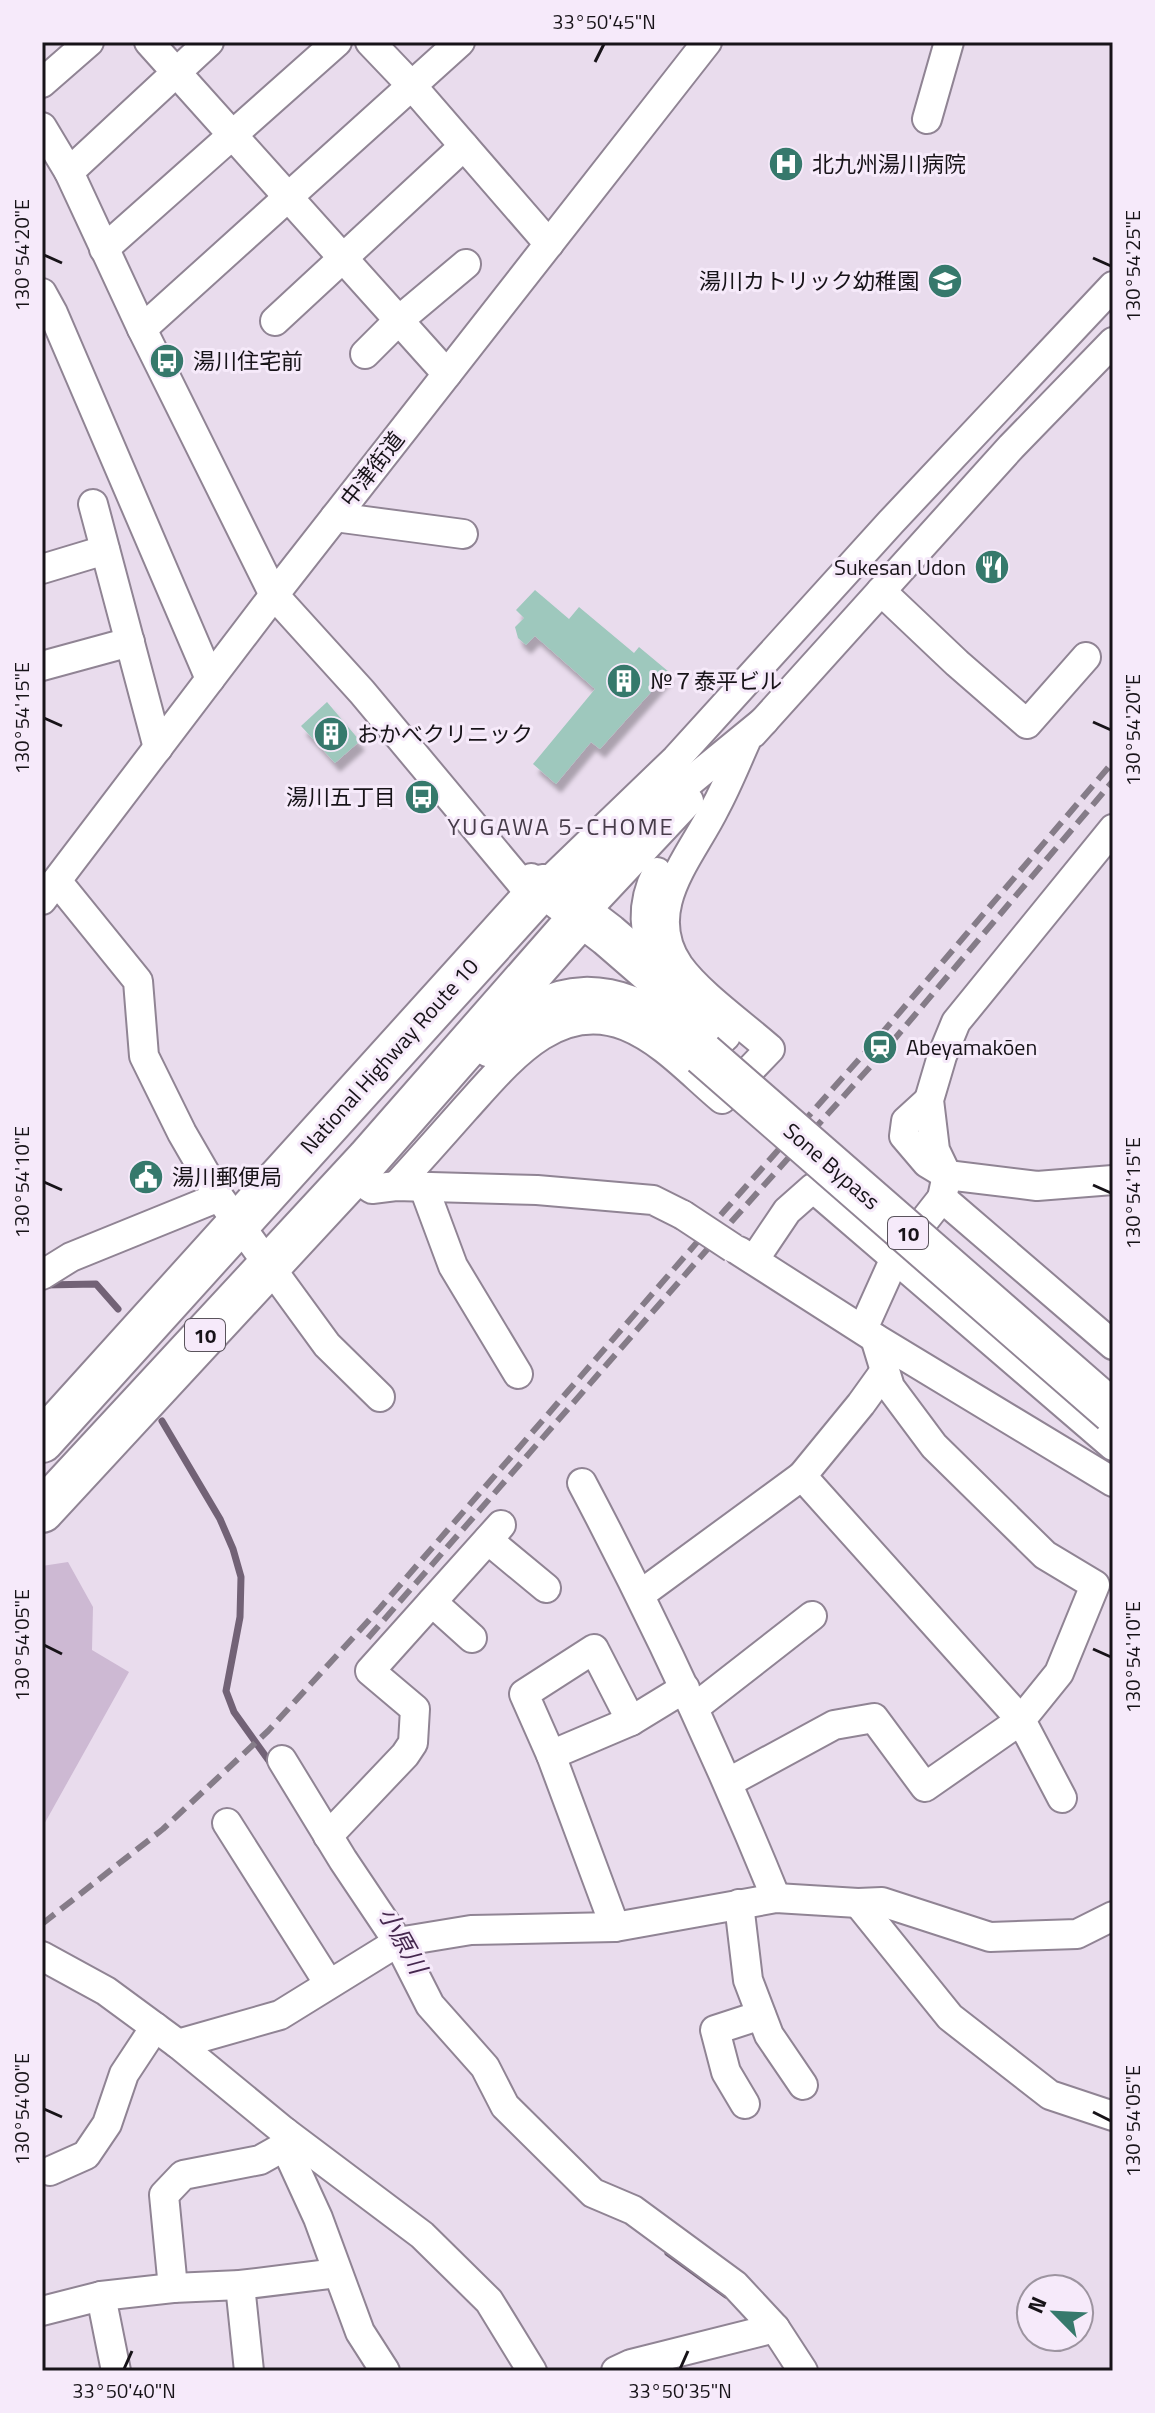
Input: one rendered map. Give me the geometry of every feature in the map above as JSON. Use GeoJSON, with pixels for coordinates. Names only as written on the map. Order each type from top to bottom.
{"type":"FeatureCollection","features":[{"type":"Feature","properties":{"kind":"highway","name":"Sone Bypass"},"geometry":{"type":"LineString","coordinates":[[557,907],[645,998],[701,1033],[1113,1375]]}},
{"type":"Feature","properties":{"kind":"highway","name":"10"},"geometry":{"type":"LineString","coordinates":[[372,1174],[557,907]]}},
{"type":"Feature","properties":{"kind":"highway","name":"National Highway Route 10"},"geometry":{"type":"LineString","coordinates":[[42,1442],[532,937],[557,907]]}},
{"type":"Feature","properties":{"kind":"highway"},"geometry":{"type":"LineString","coordinates":[[372,1174],[504,1033],[531,1014],[555,1003],[578,998],[603,999],[630,1005],[701,1033]]}},
{"type":"Feature","properties":{"kind":"highway","name":"Sone Bypass"},"geometry":{"type":"LineString","coordinates":[[701,1033],[1113,1412]]}},
{"type":"Feature","properties":{"kind":"highway","name":"National Highway Route 10"},"geometry":{"type":"LineString","coordinates":[[42,1511],[243,1232],[372,1174]]}},
{"type":"Feature","properties":{"kind":"street"},"geometry":{"type":"LineString","coordinates":[[42,83],[89,42]]}},
{"type":"Feature","properties":{"kind":"street"},"geometry":{"type":"LineString","coordinates":[[149,42],[447,374]]}},
{"type":"Feature","properties":{"kind":"street"},"geometry":{"type":"LineString","coordinates":[[69,172],[209,42]]}},
{"type":"Feature","properties":{"kind":"street"},"geometry":{"type":"LineString","coordinates":[[104,249],[337,42]]}},
{"type":"Feature","properties":{"kind":"street"},"geometry":{"type":"LineString","coordinates":[[370,42],[549,244]]}},
{"type":"Feature","properties":{"kind":"street","name":"中津街道"},"geometry":{"type":"LineString","coordinates":[[49,891],[274,595],[707,42]]}},
{"type":"Feature","properties":{"kind":"street"},"geometry":{"type":"LineString","coordinates":[[927,119],[949,42]]}},
{"type":"Feature","properties":{"kind":"street"},"geometry":{"type":"LineString","coordinates":[[142,329],[456,43]]}},
{"type":"Feature","properties":{"kind":"street"},"geometry":{"type":"LineString","coordinates":[[42,127],[69,172],[142,329],[274,595],[362,692],[504,860],[557,907]]}},
{"type":"Feature","properties":{"kind":"street"},"geometry":{"type":"LineString","coordinates":[[275,321],[464,146]]}},
{"type":"Feature","properties":{"kind":"street"},"geometry":{"type":"LineString","coordinates":[[365,354],[398,321],[466,264]]}},
{"type":"Feature","properties":{"kind":"street"},"geometry":{"type":"LineString","coordinates":[[557,907],[676,759],[891,522],[1107,305]]}},
{"type":"Feature","properties":{"kind":"street"},"geometry":{"type":"LineString","coordinates":[[46,309],[210,679]]}},
{"type":"Feature","properties":{"kind":"street"},"geometry":{"type":"LineString","coordinates":[[557,907],[717,771],[1011,447],[1113,342]]}},
{"type":"Feature","properties":{"kind":"street"},"geometry":{"type":"LineString","coordinates":[[93,504],[158,748]]}},
{"type":"Feature","properties":{"kind":"street"},"geometry":{"type":"LineString","coordinates":[[335,517],[463,534]]}},
{"type":"Feature","properties":{"kind":"street"},"geometry":{"type":"LineString","coordinates":[[42,569],[105,550]]}},
{"type":"Feature","properties":{"kind":"street"},"geometry":{"type":"LineString","coordinates":[[881,591],[1027,724],[1086,657]]}},
{"type":"Feature","properties":{"kind":"street"},"geometry":{"type":"LineString","coordinates":[[42,666],[130,642]]}},
{"type":"Feature","properties":{"kind":"street"},"geometry":{"type":"LineString","coordinates":[[557,907],[573,887],[648,816],[755,731]]}},
{"type":"Feature","properties":{"kind":"street"},"geometry":{"type":"LineString","coordinates":[[372,1174],[537,1037],[571,1022],[610,1021],[626,1026],[660,1046],[722,1099],[770,1049],[680,967],[665,933],[666,900],[672,883],[755,731]]}},
{"type":"Feature","properties":{"kind":"street"},"geometry":{"type":"LineString","coordinates":[[701,1033],[657,961],[645,930],[645,912],[654,878],[717,771]]}},
{"type":"Feature","properties":{"kind":"street"},"geometry":{"type":"LineString","coordinates":[[1113,829],[956,1022],[929,1100],[935,1150],[944,1187],[1113,1345]]}},
{"type":"Feature","properties":{"kind":"street"},"geometry":{"type":"LineString","coordinates":[[49,891],[138,981],[144,1056],[182,1133],[243,1232],[327,1345],[380,1397]]}},
{"type":"Feature","properties":{"kind":"street"},"geometry":{"type":"LineString","coordinates":[[372,1174],[424,1188],[537,1190],[653,1200],[683,1215],[869,1334],[1113,1482]]}},
{"type":"Feature","properties":{"kind":"street"},"geometry":{"type":"LineString","coordinates":[[944,1187],[1037,1186],[1113,1180]]}},
{"type":"Feature","properties":{"kind":"street"},"geometry":{"type":"LineString","coordinates":[[729,1782],[834,1725],[874,1718],[925,1787],[1021,1720],[1059,1673],[1095,1585],[1045,1555],[934,1446],[890,1387],[869,1334],[895,1258],[944,1187]]}},
{"type":"Feature","properties":{"kind":"street"},"geometry":{"type":"LineString","coordinates":[[424,1188],[453,1266],[518,1374]]}},
{"type":"Feature","properties":{"kind":"street"},"geometry":{"type":"LineString","coordinates":[[744,1254],[813,1188],[1113,1446]]}},
{"type":"Feature","properties":{"kind":"street"},"geometry":{"type":"LineString","coordinates":[[42,1274],[71,1257],[243,1232]]}},
{"type":"Feature","properties":{"kind":"street"},"geometry":{"type":"LineString","coordinates":[[641,1594],[802,1476],[884,1372]]}},
{"type":"Feature","properties":{"kind":"street"},"geometry":{"type":"LineString","coordinates":[[802,1476],[1021,1720],[1062,1798]]}},
{"type":"Feature","properties":{"kind":"street"},"geometry":{"type":"LineString","coordinates":[[582,1483],[641,1594],[690,1698],[729,1782],[776,1898]]}},
{"type":"Feature","properties":{"kind":"street"},"geometry":{"type":"LineString","coordinates":[[328,1836],[413,1743],[415,1709],[370,1671],[495,1533],[546,1588]]}},
{"type":"Feature","properties":{"kind":"street"},"geometry":{"type":"LineString","coordinates":[[432,1602],[472,1638]]}},
{"type":"Feature","properties":{"kind":"street"},"geometry":{"type":"LineString","coordinates":[[551,1755],[690,1698],[812,1616]]}},
{"type":"Feature","properties":{"kind":"street"},"geometry":{"type":"LineString","coordinates":[[615,1927],[551,1755],[524,1694],[594,1649],[631,1721]]}},
{"type":"Feature","properties":{"kind":"street"},"geometry":{"type":"LineString","coordinates":[[282,1760],[398,1942],[430,2005],[485,2067],[505,2106],[593,2193],[633,2210],[735,2285],[775,2328],[803,2371]]}},
{"type":"Feature","properties":{"kind":"street"},"geometry":{"type":"LineString","coordinates":[[227,1823],[329,1984]]}},
{"type":"Feature","properties":{"kind":"street"},"geometry":{"type":"LineString","coordinates":[[178,2044],[280,2015],[398,1942],[471,1930],[615,1927],[776,1898],[882,1902],[990,1937],[1077,1934],[1113,1916]]}},
{"type":"Feature","properties":{"kind":"street"},"geometry":{"type":"LineString","coordinates":[[858,1903],[950,2017],[1050,2095],[1113,2116]]}},
{"type":"Feature","properties":{"kind":"street"},"geometry":{"type":"LineString","coordinates":[[739,1904],[748,1980],[769,2035],[803,2085]]}},
{"type":"Feature","properties":{"kind":"street"},"geometry":{"type":"LineString","coordinates":[[43,1959],[106,1991],[178,2044],[285,2139],[422,2235],[489,2301],[532,2371]]}},
{"type":"Feature","properties":{"kind":"street"},"geometry":{"type":"LineString","coordinates":[[745,2104],[726,2072],[715,2030],[761,2015]]}},
{"type":"Feature","properties":{"kind":"street"},"geometry":{"type":"LineString","coordinates":[[50,2171],[86,2155],[107,2124],[124,2074],[155,2027]]}},
{"type":"Feature","properties":{"kind":"street"},"geometry":{"type":"LineString","coordinates":[[285,2139],[360,2332],[385,2371]]}},
{"type":"Feature","properties":{"kind":"street"},"geometry":{"type":"LineString","coordinates":[[173,2288],[164,2195],[183,2175],[260,2160],[285,2139]]}},
{"type":"Feature","properties":{"kind":"street"},"geometry":{"type":"LineString","coordinates":[[42,2311],[101,2296],[240,2285],[337,2273]]}},
{"type":"Feature","properties":{"kind":"street"},"geometry":{"type":"LineString","coordinates":[[240,2285],[249,2371]]}},
{"type":"Feature","properties":{"kind":"street"},"geometry":{"type":"LineString","coordinates":[[101,2296],[116,2371]]}},
{"type":"Feature","properties":{"kind":"street"},"geometry":{"type":"LineString","coordinates":[[616,2371],[631,2364],[775,2328]]}},
{"type":"Feature","properties":{"kind":"street"},"geometry":{"type":"LineString","coordinates":[[358,2371],[360,2332]]}},
{"type":"Feature","properties":{"kind":"shaded area"},"geometry":{"type":"Polygon","coordinates":[[[68,1562],[93,1607],[92,1650],[129,1672],[42,1828],[42,1566],[68,1562]]]}},
{"type":"Feature","properties":{"kind":"building","name":"№７泰平ビル"},"geometry":{"type":"Polygon","coordinates":[[[535,590],[569,619],[579,607],[634,653],[639,647],[669,672],[600,749],[591,742],[556,784],[533,764],[595,689],[535,636],[526,645],[518,638],[515,627],[524,618],[516,610],[535,590]]]}},
{"type":"Feature","properties":{"kind":"building","name":"おかべクリニック"},"geometry":{"type":"Polygon","coordinates":[[[327,702],[360,741],[335,763],[301,726],[327,702]]]}},
{"type":"Feature","properties":{"kind":"waterway","name":"小原川"},"geometry":{"type":"LineString","coordinates":[[44,1285],[96,1284],[118,1309]]}},
{"type":"Feature","properties":{"kind":"waterway","name":"小原川"},"geometry":{"type":"LineString","coordinates":[[162,1421],[220,1519],[233,1549],[241,1577],[240,1617],[226,1691],[234,1712],[272,1765]]}},
{"type":"Feature","properties":{"kind":"waterway","name":"小原川"},"geometry":{"type":"LineString","coordinates":[[668,2253],[726,2295]]}},
{"type":"Feature","properties":{"kind":"railway"},"geometry":{"type":"LineString","coordinates":[[42,1924],[163,1829],[268,1731],[380,1608],[877,1039],[1113,762]]}},
{"type":"Feature","properties":{"kind":"railway"},"geometry":{"type":"LineString","coordinates":[[368,1638],[886,1049],[1113,781]]}},
{"type":"Feature","properties":{"kind":"place","name":"北九州湯川病院"},"geometry":{"type":"Point","coordinates":[786,164]}},
{"type":"Feature","properties":{"kind":"place","name":"湯川カトリック幼稚園"},"geometry":{"type":"Point","coordinates":[945,281]}},
{"type":"Feature","properties":{"kind":"place","name":"湯川住宅前"},"geometry":{"type":"Point","coordinates":[167,361]}},
{"type":"Feature","properties":{"kind":"place","name":"Sukesan Udon"},"geometry":{"type":"Point","coordinates":[992,567]}},
{"type":"Feature","properties":{"kind":"place","name":"№７泰平ビル"},"geometry":{"type":"Point","coordinates":[624,681]}},
{"type":"Feature","properties":{"kind":"place","name":"おかべクリニック"},"geometry":{"type":"Point","coordinates":[331,734]}},
{"type":"Feature","properties":{"kind":"place","name":"湯川五丁目"},"geometry":{"type":"Point","coordinates":[422,797]}},
{"type":"Feature","properties":{"kind":"place","name":"Abeyamakōen"},"geometry":{"type":"Point","coordinates":[880,1047]}},
{"type":"Feature","properties":{"kind":"place","name":"湯川郵便局"},"geometry":{"type":"Point","coordinates":[146,1177]}},
{"type":"Feature","properties":{"kind":"district","name":"YUGAWA 5-CHOME"},"geometry":{"type":"Point","coordinates":[561,826]}}]}
